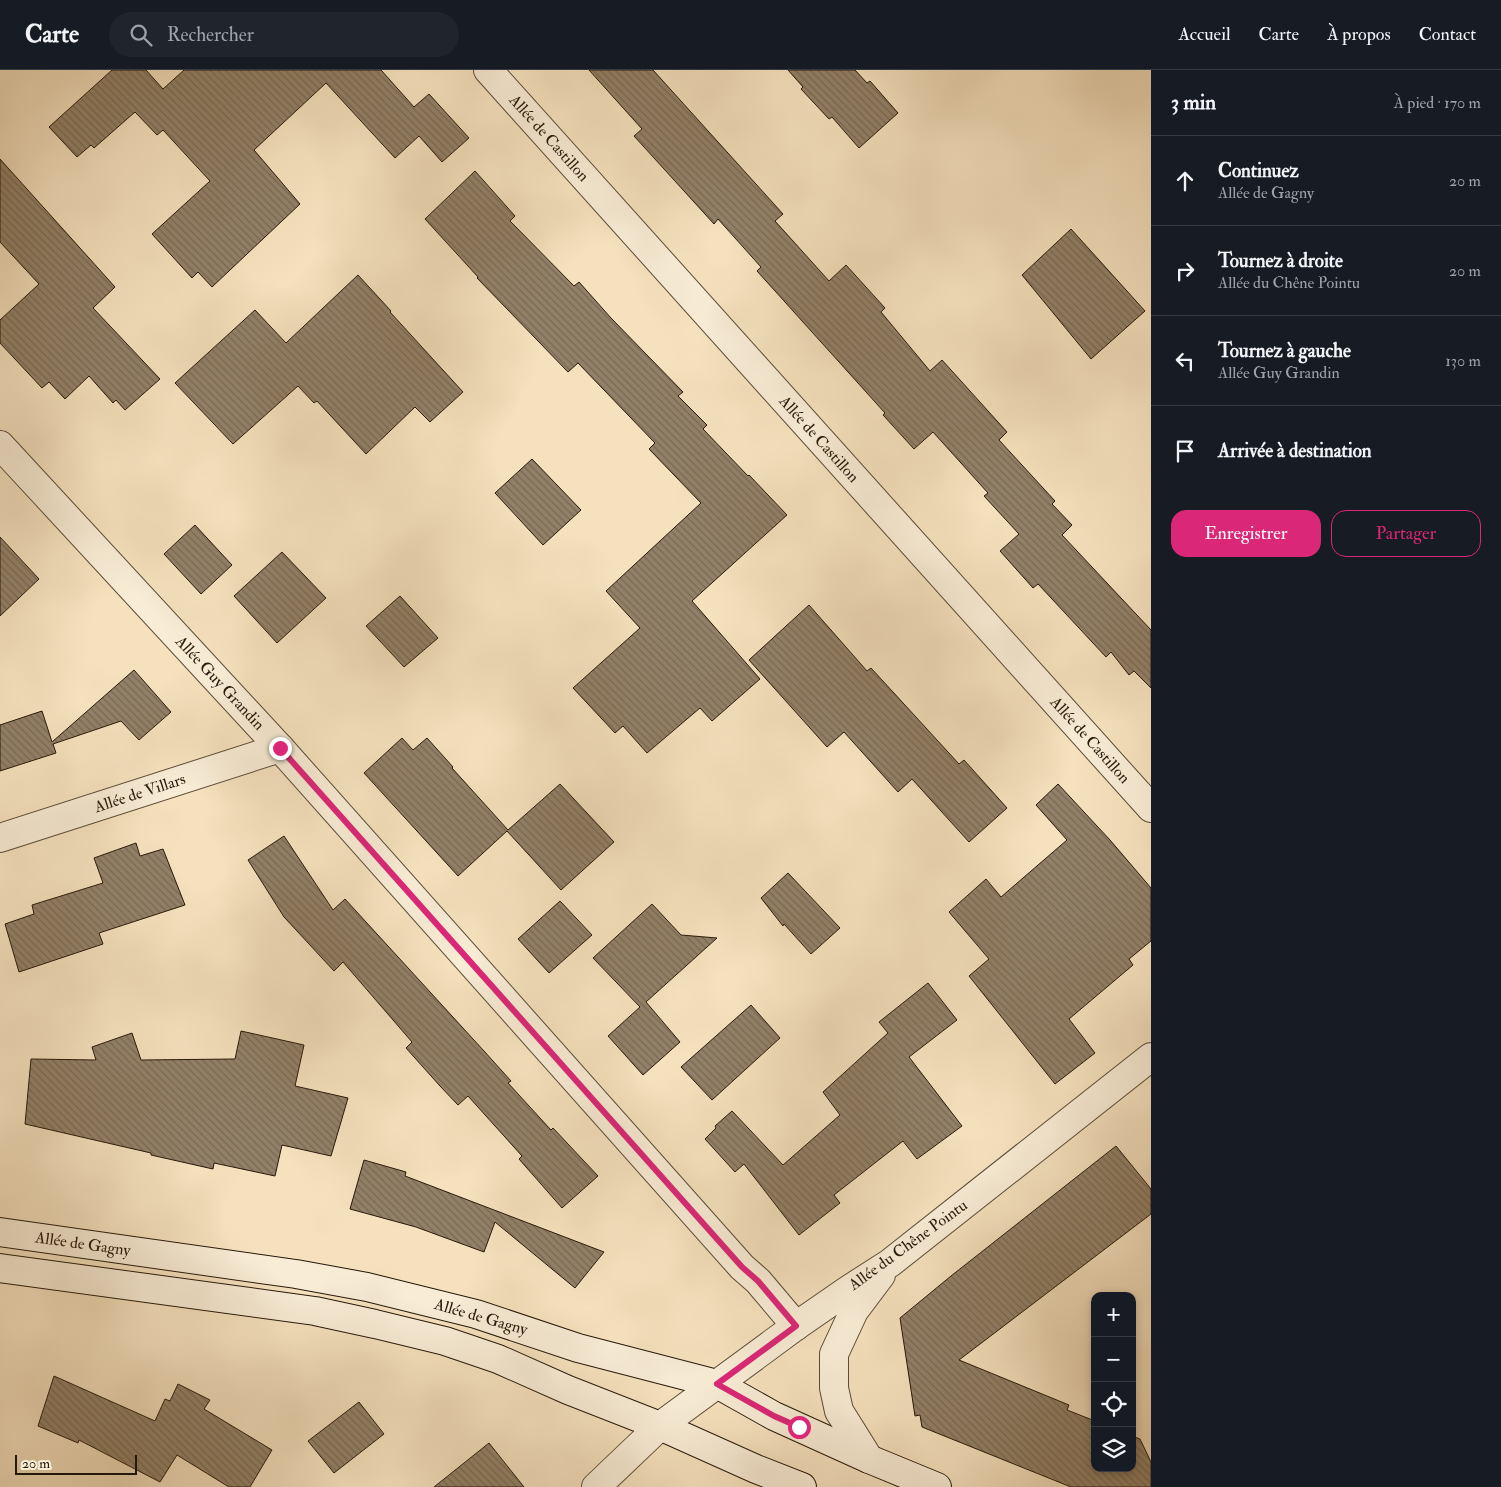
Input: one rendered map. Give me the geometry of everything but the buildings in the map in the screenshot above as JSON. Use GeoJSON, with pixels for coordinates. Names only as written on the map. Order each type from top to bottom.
{"type":"FeatureCollection","features":[{"type":"Feature","properties":{"kind":"street","name":"Allée de Castillon"},"geometry":{"type":"LineString","coordinates":[[488,70],[1151,808]]}},
{"type":"Feature","properties":{"kind":"street","name":"Allée Guy Grandin"},"geometry":{"type":"LineString","coordinates":[[0,445],[280,748],[742,1267],[758,1281],[796,1326]]}},
{"type":"Feature","properties":{"kind":"street","name":"Allée de Villars"},"geometry":{"type":"LineString","coordinates":[[0,838],[280,748]]}},
{"type":"Feature","properties":{"kind":"street","name":"Allée du Chêne Pointu"},"geometry":{"type":"LineString","coordinates":[[596,1487],[660,1426],[796,1326],[890,1263],[1151,1057]]}},
{"type":"Feature","properties":{"kind":"street","name":"Allée de Gagny"},"geometry":{"type":"LineString","coordinates":[[0,1232],[296,1274],[367,1288],[476,1314],[578,1348],[717,1384],[774,1416],[937,1487]]}},
{"type":"Feature","properties":{"kind":"street"},"geometry":{"type":"LineString","coordinates":[[869,1459],[839,1411],[834,1388],[834,1354],[854,1311],[890,1263]]}},
{"type":"Feature","properties":{"kind":"street","name":"Allée de Gagny"},"geometry":{"type":"LineString","coordinates":[[0,1268],[315,1311],[445,1342],[498,1359],[802,1487]]}},
{"type":"Feature","properties":{"kind":"route"},"geometry":{"type":"LineString","coordinates":[[280,748],[742,1267],[758,1281],[796,1326],[717,1384],[774,1416],[799,1427]]}}]}
